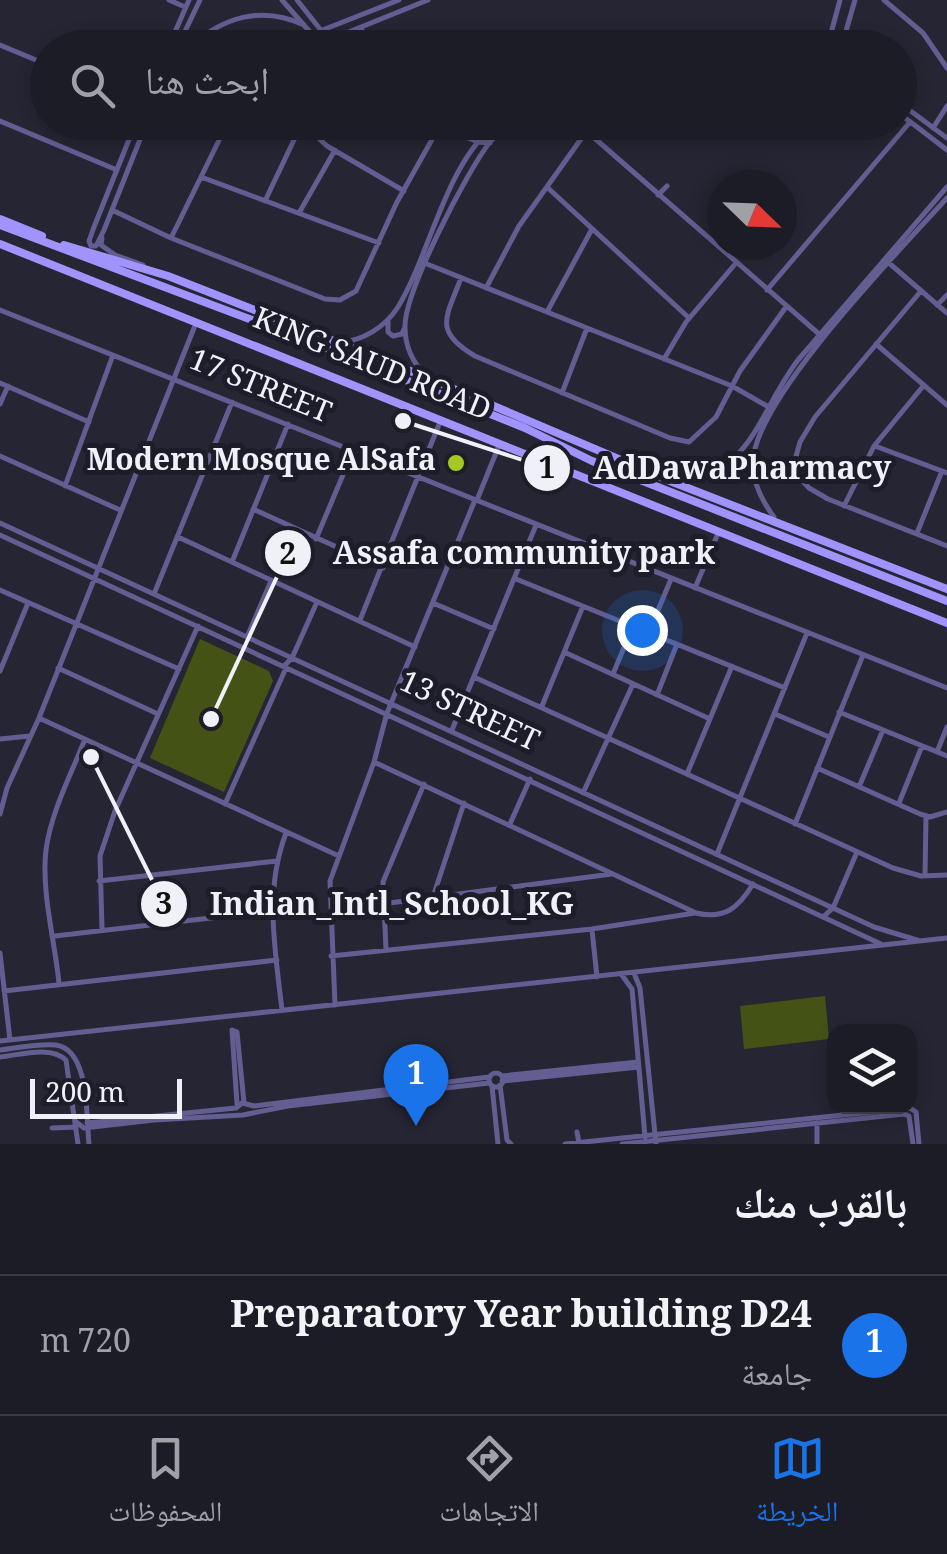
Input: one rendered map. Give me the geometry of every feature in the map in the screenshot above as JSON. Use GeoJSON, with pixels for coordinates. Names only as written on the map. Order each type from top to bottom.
{"type":"FeatureCollection","features":[{"type":"Feature","properties":{"kind":"main road"},"geometry":{"type":"LineString","coordinates":[[0,222],[70,248],[168,276],[947,589]]}},
{"type":"Feature","properties":{"kind":"main road","name":"KING SAUD ROAD"},"geometry":{"type":"LineString","coordinates":[[0,222],[326,348],[524,428],[592,461],[947,600]]}},
{"type":"Feature","properties":{"kind":"main road","name":"KING SAUD ROAD"},"geometry":{"type":"LineString","coordinates":[[0,244],[947,623]]}},
{"type":"Feature","properties":{"kind":"street"},"geometry":{"type":"LineString","coordinates":[[170,0],[187,3],[176,30]]}},
{"type":"Feature","properties":{"kind":"street"},"geometry":{"type":"LineString","coordinates":[[186,30],[200,0]]}},
{"type":"Feature","properties":{"kind":"street"},"geometry":{"type":"LineString","coordinates":[[282,0],[308,30]]}},
{"type":"Feature","properties":{"kind":"street"},"geometry":{"type":"LineString","coordinates":[[299,0],[320,30],[399,0]]}},
{"type":"Feature","properties":{"kind":"street"},"geometry":{"type":"LineString","coordinates":[[363,0],[367,12]]}},
{"type":"Feature","properties":{"kind":"street"},"geometry":{"type":"LineString","coordinates":[[354,30],[428,0]]}},
{"type":"Feature","properties":{"kind":"street"},"geometry":{"type":"LineString","coordinates":[[832,30],[840,0]]}},
{"type":"Feature","properties":{"kind":"street"},"geometry":{"type":"LineString","coordinates":[[846,30],[855,0]]}},
{"type":"Feature","properties":{"kind":"street"},"geometry":{"type":"LineString","coordinates":[[884,0],[923,33],[947,68]]}},
{"type":"Feature","properties":{"kind":"street"},"geometry":{"type":"LineString","coordinates":[[214,30],[226,21],[258,14],[283,15],[304,25]]}},
{"type":"Feature","properties":{"kind":"street"},"geometry":{"type":"LineString","coordinates":[[362,30],[366,25]]}},
{"type":"Feature","properties":{"kind":"street"},"geometry":{"type":"LineString","coordinates":[[0,44],[30,56]]}},
{"type":"Feature","properties":{"kind":"street"},"geometry":{"type":"LineString","coordinates":[[933,128],[947,106]]}},
{"type":"Feature","properties":{"kind":"street"},"geometry":{"type":"LineString","coordinates":[[917,116],[947,138]]}},
{"type":"Feature","properties":{"kind":"street"},"geometry":{"type":"LineString","coordinates":[[0,122],[30,134]]}},
{"type":"Feature","properties":{"kind":"street"},"geometry":{"type":"LineString","coordinates":[[917,127],[947,150]]}},
{"type":"Feature","properties":{"kind":"street"},"geometry":{"type":"LineString","coordinates":[[44,140],[117,170]]}},
{"type":"Feature","properties":{"kind":"street"},"geometry":{"type":"LineString","coordinates":[[129,140],[94,226],[91,246],[96,246],[104,230],[140,140]]}},
{"type":"Feature","properties":{"kind":"street"},"geometry":{"type":"LineString","coordinates":[[172,238],[219,140]]}},
{"type":"Feature","properties":{"kind":"street"},"geometry":{"type":"LineString","coordinates":[[265,201],[293,140]]}},
{"type":"Feature","properties":{"kind":"street"},"geometry":{"type":"LineString","coordinates":[[322,140],[404,191]]}},
{"type":"Feature","properties":{"kind":"street"},"geometry":{"type":"LineString","coordinates":[[112,210],[325,299],[340,300],[356,291],[432,140]]}},
{"type":"Feature","properties":{"kind":"street"},"geometry":{"type":"LineString","coordinates":[[473,140],[490,142]]}},
{"type":"Feature","properties":{"kind":"street"},"geometry":{"type":"LineString","coordinates":[[389,318],[386,326],[393,336],[402,334],[408,305],[455,201],[492,140]]}},
{"type":"Feature","properties":{"kind":"street"},"geometry":{"type":"LineString","coordinates":[[486,288],[519,226],[581,140]]}},
{"type":"Feature","properties":{"kind":"street"},"geometry":{"type":"LineString","coordinates":[[595,140],[819,335]]}},
{"type":"Feature","properties":{"kind":"street"},"geometry":{"type":"LineString","coordinates":[[767,290],[895,140]]}},
{"type":"Feature","properties":{"kind":"street"},"geometry":{"type":"LineString","coordinates":[[337,342],[354,342],[370,334],[398,307],[438,212],[478,142]]}},
{"type":"Feature","properties":{"kind":"street"},"geometry":{"type":"LineString","coordinates":[[299,214],[335,150]]}},
{"type":"Feature","properties":{"kind":"street"},"geometry":{"type":"LineString","coordinates":[[201,177],[379,243]]}},
{"type":"Feature","properties":{"kind":"street"},"geometry":{"type":"LineString","coordinates":[[658,195],[666,186]]}},
{"type":"Feature","properties":{"kind":"street"},"geometry":{"type":"LineString","coordinates":[[676,482],[712,476],[730,465],[779,385],[947,186]]}},
{"type":"Feature","properties":{"kind":"street"},"geometry":{"type":"LineString","coordinates":[[548,188],[689,318]]}},
{"type":"Feature","properties":{"kind":"street"},"geometry":{"type":"LineString","coordinates":[[774,517],[761,500],[754,471],[758,436],[792,380],[947,198]]}},
{"type":"Feature","properties":{"kind":"street"},"geometry":{"type":"LineString","coordinates":[[70,248],[82,247],[94,226]]}},
{"type":"Feature","properties":{"kind":"street"},"geometry":{"type":"LineString","coordinates":[[546,312],[592,229]]}},
{"type":"Feature","properties":{"kind":"street"},"geometry":{"type":"LineString","coordinates":[[104,230],[101,245],[105,250],[168,276]]}},
{"type":"Feature","properties":{"kind":"street"},"geometry":{"type":"LineString","coordinates":[[664,359],[689,318],[736,263]]}},
{"type":"Feature","properties":{"kind":"street"},"geometry":{"type":"LineString","coordinates":[[888,263],[947,314]]}},
{"type":"Feature","properties":{"kind":"street"},"geometry":{"type":"LineString","coordinates":[[427,264],[732,386],[767,406]]}},
{"type":"Feature","properties":{"kind":"street"},"geometry":{"type":"LineString","coordinates":[[461,278],[446,312],[448,337],[474,356],[670,438],[689,442],[716,418],[732,386],[786,307]]}},
{"type":"Feature","properties":{"kind":"street"},"geometry":{"type":"LineString","coordinates":[[921,291],[815,417],[800,442],[795,460],[798,476],[809,488],[844,506],[947,546]]}},
{"type":"Feature","properties":{"kind":"street"},"geometry":{"type":"LineString","coordinates":[[938,305],[947,295]]}},
{"type":"Feature","properties":{"kind":"street","name":"17 STREET"},"geometry":{"type":"LineString","coordinates":[[0,310],[947,688]]}},
{"type":"Feature","properties":{"kind":"street"},"geometry":{"type":"LineString","coordinates":[[0,814],[3,788],[38,718],[196,323]]}},
{"type":"Feature","properties":{"kind":"street"},"geometry":{"type":"LineString","coordinates":[[405,327],[416,367],[428,378]]}},
{"type":"Feature","properties":{"kind":"street"},"geometry":{"type":"LineString","coordinates":[[562,392],[587,328]]}},
{"type":"Feature","properties":{"kind":"street"},"geometry":{"type":"LineString","coordinates":[[876,344],[947,405]]}},
{"type":"Feature","properties":{"kind":"street"},"geometry":{"type":"LineString","coordinates":[[65,486],[114,355]]}},
{"type":"Feature","properties":{"kind":"street"},"geometry":{"type":"LineString","coordinates":[[0,383],[89,422]]}},
{"type":"Feature","properties":{"kind":"street"},"geometry":{"type":"LineString","coordinates":[[844,506],[874,446],[924,385]]}},
{"type":"Feature","properties":{"kind":"street"},"geometry":{"type":"LineString","coordinates":[[0,404],[8,386]]}},
{"type":"Feature","properties":{"kind":"street"},"geometry":{"type":"LineString","coordinates":[[154,594],[232,402]]}},
{"type":"Feature","properties":{"kind":"street"},"geometry":{"type":"LineString","coordinates":[[360,621],[441,419]]}},
{"type":"Feature","properties":{"kind":"street"},"geometry":{"type":"LineString","coordinates":[[232,562],[288,424]]}},
{"type":"Feature","properties":{"kind":"street"},"geometry":{"type":"LineString","coordinates":[[335,1004],[330,881],[374,762],[391,703],[500,443]]}},
{"type":"Feature","properties":{"kind":"street"},"geometry":{"type":"LineString","coordinates":[[874,446],[945,472],[916,534]]}},
{"type":"Feature","properties":{"kind":"street"},"geometry":{"type":"LineString","coordinates":[[316,539],[352,451]]}},
{"type":"Feature","properties":{"kind":"street"},"geometry":{"type":"LineString","coordinates":[[0,456],[120,510]]}},
{"type":"Feature","properties":{"kind":"street"},"geometry":{"type":"LineString","coordinates":[[730,465],[736,476],[747,478],[754,471]]}},
{"type":"Feature","properties":{"kind":"street"},"geometry":{"type":"LineString","coordinates":[[254,509],[383,568]]}},
{"type":"Feature","properties":{"kind":"street","name":"13 STREET"},"geometry":{"type":"LineString","coordinates":[[0,522],[882,930],[920,941]]}},
{"type":"Feature","properties":{"kind":"street"},"geometry":{"type":"LineString","coordinates":[[451,731],[536,525]]}},
{"type":"Feature","properties":{"kind":"street"},"geometry":{"type":"LineString","coordinates":[[695,588],[719,531]]}},
{"type":"Feature","properties":{"kind":"street","name":"13 STREET"},"geometry":{"type":"LineString","coordinates":[[0,535],[884,944]]}},
{"type":"Feature","properties":{"kind":"street"},"geometry":{"type":"LineString","coordinates":[[178,537],[415,647]]}},
{"type":"Feature","properties":{"kind":"street"},"geometry":{"type":"LineString","coordinates":[[516,578],[786,688]]}},
{"type":"Feature","properties":{"kind":"street"},"geometry":{"type":"LineString","coordinates":[[648,632],[671,579]]}},
{"type":"Feature","properties":{"kind":"street"},"geometry":{"type":"LineString","coordinates":[[247,637],[271,580]]}},
{"type":"Feature","properties":{"kind":"street"},"geometry":{"type":"LineString","coordinates":[[0,590],[178,669]]}},
{"type":"Feature","properties":{"kind":"street"},"geometry":{"type":"LineString","coordinates":[[225,804],[317,602]]}},
{"type":"Feature","properties":{"kind":"street"},"geometry":{"type":"LineString","coordinates":[[0,672],[28,603]]}},
{"type":"Feature","properties":{"kind":"street"},"geometry":{"type":"LineString","coordinates":[[433,603],[494,629]]}},
{"type":"Feature","properties":{"kind":"street"},"geometry":{"type":"LineString","coordinates":[[542,706],[583,606]]}},
{"type":"Feature","properties":{"kind":"street"},"geometry":{"type":"LineString","coordinates":[[102,929],[100,856],[198,626]]}},
{"type":"Feature","properties":{"kind":"street"},"geometry":{"type":"LineString","coordinates":[[612,675],[633,626]]}},
{"type":"Feature","properties":{"kind":"street"},"geometry":{"type":"LineString","coordinates":[[718,854],[807,633]]}},
{"type":"Feature","properties":{"kind":"street"},"geometry":{"type":"LineString","coordinates":[[656,695],[678,644]]}},
{"type":"Feature","properties":{"kind":"street"},"geometry":{"type":"LineString","coordinates":[[564,652],[710,720]]}},
{"type":"Feature","properties":{"kind":"street"},"geometry":{"type":"LineString","coordinates":[[795,824],[862,655]]}},
{"type":"Feature","properties":{"kind":"street"},"geometry":{"type":"LineString","coordinates":[[687,775],[732,666]]}},
{"type":"Feature","properties":{"kind":"street"},"geometry":{"type":"LineString","coordinates":[[58,668],[158,714]]}},
{"type":"Feature","properties":{"kind":"street"},"geometry":{"type":"LineString","coordinates":[[474,677],[908,874],[947,875]]}},
{"type":"Feature","properties":{"kind":"street"},"geometry":{"type":"LineString","coordinates":[[583,793],[634,684]]}},
{"type":"Feature","properties":{"kind":"street"},"geometry":{"type":"LineString","coordinates":[[839,712],[947,756]]}},
{"type":"Feature","properties":{"kind":"street"},"geometry":{"type":"LineString","coordinates":[[775,714],[830,736]]}},
{"type":"Feature","properties":{"kind":"street"},"geometry":{"type":"LineString","coordinates":[[38,718],[339,856]]}},
{"type":"Feature","properties":{"kind":"street"},"geometry":{"type":"LineString","coordinates":[[936,752],[947,727]]}},
{"type":"Feature","properties":{"kind":"street"},"geometry":{"type":"LineString","coordinates":[[859,787],[883,730]]}},
{"type":"Feature","properties":{"kind":"street"},"geometry":{"type":"LineString","coordinates":[[0,739],[30,736]]}},
{"type":"Feature","properties":{"kind":"street"},"geometry":{"type":"LineString","coordinates":[[59,984],[45,854],[58,807],[86,739]]}},
{"type":"Feature","properties":{"kind":"street"},"geometry":{"type":"LineString","coordinates":[[898,805],[922,746]]}},
{"type":"Feature","properties":{"kind":"street"},"geometry":{"type":"LineString","coordinates":[[374,762],[696,913]]}},
{"type":"Feature","properties":{"kind":"street"},"geometry":{"type":"LineString","coordinates":[[817,768],[926,816],[947,812]]}},
{"type":"Feature","properties":{"kind":"street"},"geometry":{"type":"LineString","coordinates":[[510,824],[530,778]]}},
{"type":"Feature","properties":{"kind":"street"},"geometry":{"type":"LineString","coordinates":[[386,950],[383,882],[424,784]]}},
{"type":"Feature","properties":{"kind":"street"},"geometry":{"type":"LineString","coordinates":[[433,897],[464,803]]}},
{"type":"Feature","properties":{"kind":"street"},"geometry":{"type":"LineString","coordinates":[[925,876],[926,816]]}},
{"type":"Feature","properties":{"kind":"street"},"geometry":{"type":"LineString","coordinates":[[282,1010],[272,911],[277,862],[286,832]]}},
{"type":"Feature","properties":{"kind":"street"},"geometry":{"type":"LineString","coordinates":[[823,916],[834,908],[858,852]]}},
{"type":"Feature","properties":{"kind":"street"},"geometry":{"type":"LineString","coordinates":[[99,881],[277,862]]}},
{"type":"Feature","properties":{"kind":"street"},"geometry":{"type":"LineString","coordinates":[[382,904],[616,873]]}},
{"type":"Feature","properties":{"kind":"street"},"geometry":{"type":"LineString","coordinates":[[331,956],[592,929],[696,913],[720,914],[741,904],[754,884]]}},
{"type":"Feature","properties":{"kind":"street"},"geometry":{"type":"LineString","coordinates":[[55,936],[272,911]]}},
{"type":"Feature","properties":{"kind":"street"},"geometry":{"type":"LineString","coordinates":[[592,929],[597,977]]}},
{"type":"Feature","properties":{"kind":"street"},"geometry":{"type":"LineString","coordinates":[[882,930],[884,944]]}},
{"type":"Feature","properties":{"kind":"street"},"geometry":{"type":"LineString","coordinates":[[0,1041],[947,938]]}},
{"type":"Feature","properties":{"kind":"street"},"geometry":{"type":"LineString","coordinates":[[0,953],[10,1040]]}},
{"type":"Feature","properties":{"kind":"street"},"geometry":{"type":"LineString","coordinates":[[4,990],[276,960]]}},
{"type":"Feature","properties":{"kind":"street"},"geometry":{"type":"LineString","coordinates":[[634,973],[640,988],[655,1139]]}},
{"type":"Feature","properties":{"kind":"street"},"geometry":{"type":"LineString","coordinates":[[622,974],[632,989],[645,1140]]}},
{"type":"Feature","properties":{"kind":"street"},"geometry":{"type":"LineString","coordinates":[[632,989],[640,988]]}},
{"type":"Feature","properties":{"kind":"street"},"geometry":{"type":"LineString","coordinates":[[240,1107],[237,1032],[232,1030],[240,1107],[247,1114],[490,1082]]}},
{"type":"Feature","properties":{"kind":"street"},"geometry":{"type":"LineString","coordinates":[[635,1031],[644,1030]]}},
{"type":"Feature","properties":{"kind":"street"},"geometry":{"type":"LineString","coordinates":[[0,1054],[48,1045],[67,1048],[80,1066],[89,1144]]}},
{"type":"Feature","properties":{"kind":"street"},"geometry":{"type":"LineString","coordinates":[[67,1048],[78,1144]]}},
{"type":"Feature","properties":{"kind":"street"},"geometry":{"type":"LineString","coordinates":[[0,1054],[49,1052],[66,1060]]}},
{"type":"Feature","properties":{"kind":"street"},"geometry":{"type":"LineString","coordinates":[[52,1128],[75,1124],[80,1128],[638,1064]]}},
{"type":"Feature","properties":{"kind":"street"},"geometry":{"type":"LineString","coordinates":[[498,1144],[490,1082],[496,1073],[502,1081],[506,1140],[511,1144]]}},
{"type":"Feature","properties":{"kind":"street"},"geometry":{"type":"LineString","coordinates":[[640,1082],[649,1082]]}},
{"type":"Feature","properties":{"kind":"street"},"geometry":{"type":"LineString","coordinates":[[566,1144],[645,1140],[738,1127],[911,1112],[916,1144]]}},
{"type":"Feature","properties":{"kind":"street"},"geometry":{"type":"LineString","coordinates":[[814,1121],[817,1144]]}},
{"type":"Feature","properties":{"kind":"street"},"geometry":{"type":"LineString","coordinates":[[577,1132],[580,1142]]}},
{"type":"Feature","properties":{"kind":"street"},"geometry":{"type":"LineString","coordinates":[[622,1144],[645,1140]]}},
{"type":"Feature","properties":{"kind":"green space"},"geometry":{"type":"Polygon","coordinates":[[[200,639],[269,671],[273,681],[224,792],[150,758],[200,639]]]}},
{"type":"Feature","properties":{"kind":"green space"},"geometry":{"type":"Polygon","coordinates":[[[825,996],[827,1039],[744,1049],[740,1006],[825,996]]]}},
{"type":"Feature","properties":{"kind":"place","name":"AdDawaPharmacy"},"geometry":{"type":"Point","coordinates":[403,421]}},
{"type":"Feature","properties":{"kind":"place","name":"Modern Mosque AlSafa"},"geometry":{"type":"Point","coordinates":[456,463]}},
{"type":"Feature","properties":{"kind":"place","name":"Assafa community park"},"geometry":{"type":"Point","coordinates":[211,719]}},
{"type":"Feature","properties":{"kind":"place","name":"Indian_Intl_School_KG"},"geometry":{"type":"Point","coordinates":[91,757]}},
{"type":"Feature","properties":{"kind":"place","name":"Preparatory Year building D24"},"geometry":{"type":"Point","coordinates":[416,1126]}}]}
